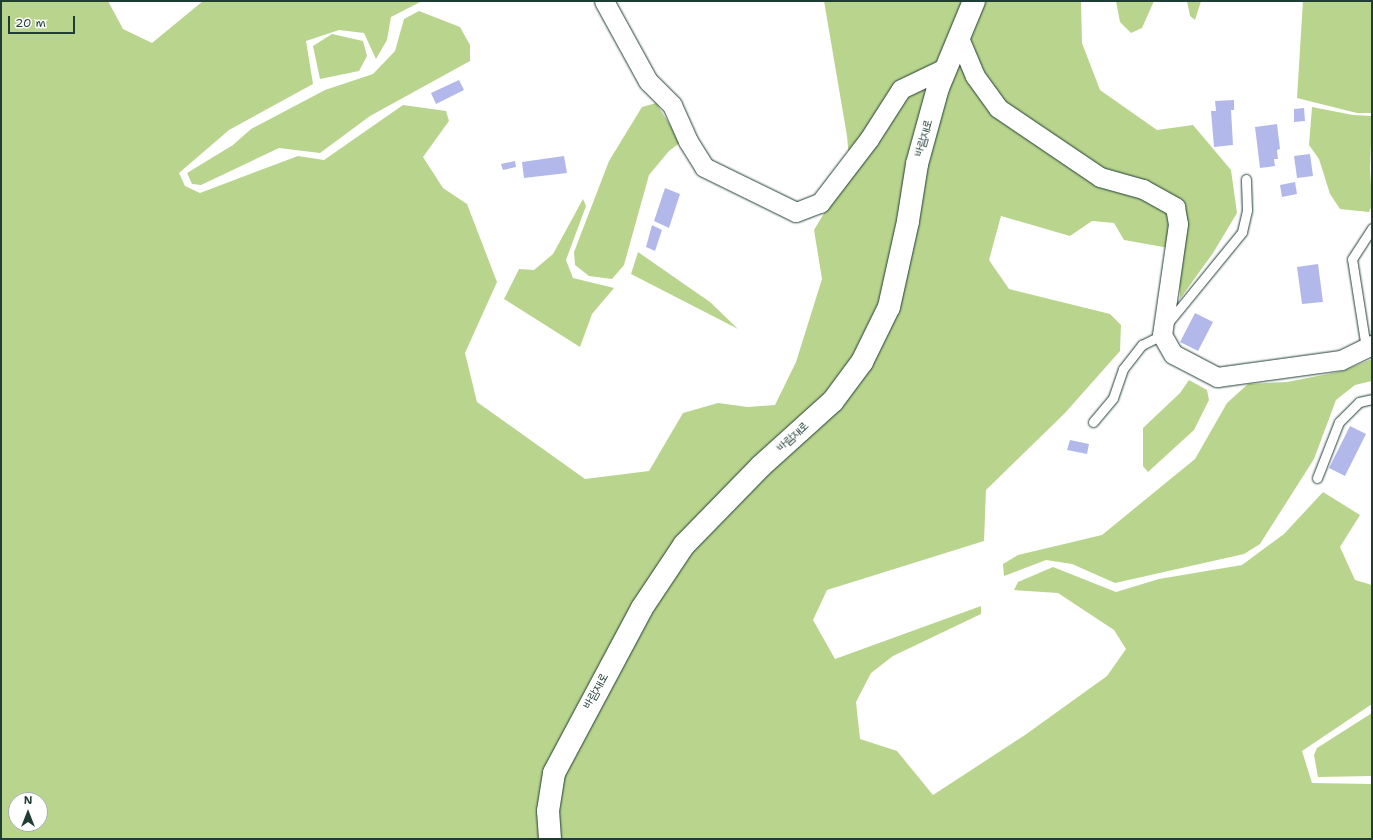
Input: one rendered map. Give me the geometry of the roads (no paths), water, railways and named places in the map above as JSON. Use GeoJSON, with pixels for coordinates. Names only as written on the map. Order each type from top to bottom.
{"type":"FeatureCollection","features":[{"type":"Feature","properties":{"kind":"street"},"geometry":{"type":"LineString","coordinates":[[604,1],[648,81],[672,105],[688,141],[704,167],[796,212],[820,203],[869,139],[901,89],[947,67]]}},
{"type":"Feature","properties":{"kind":"street","name":"바람재로"},"geometry":{"type":"LineString","coordinates":[[550,839],[548,811],[554,773],[642,608],[684,546],[761,466],[833,401],[862,362],[888,307],[908,221],[917,164],[947,67],[974,1]]}},
{"type":"Feature","properties":{"kind":"street"},"geometry":{"type":"LineString","coordinates":[[959,38],[975,76],[998,108],[1100,177],[1143,189],[1175,208],[1178,224],[1162,335],[1173,354],[1217,377],[1341,360],[1369,347]]}},
{"type":"Feature","properties":{"kind":"lane"},"geometry":{"type":"LineString","coordinates":[[1093,422],[1113,398],[1123,369],[1142,345],[1162,335],[1167,324],[1242,232],[1247,210],[1246,179]]}},
{"type":"Feature","properties":{"kind":"lane"},"geometry":{"type":"LineString","coordinates":[[1369,347],[1352,260],[1372,228]]}},
{"type":"Feature","properties":{"kind":"lane"},"geometry":{"type":"LineString","coordinates":[[1317,478],[1339,422],[1359,402],[1372,399]]}}]}
